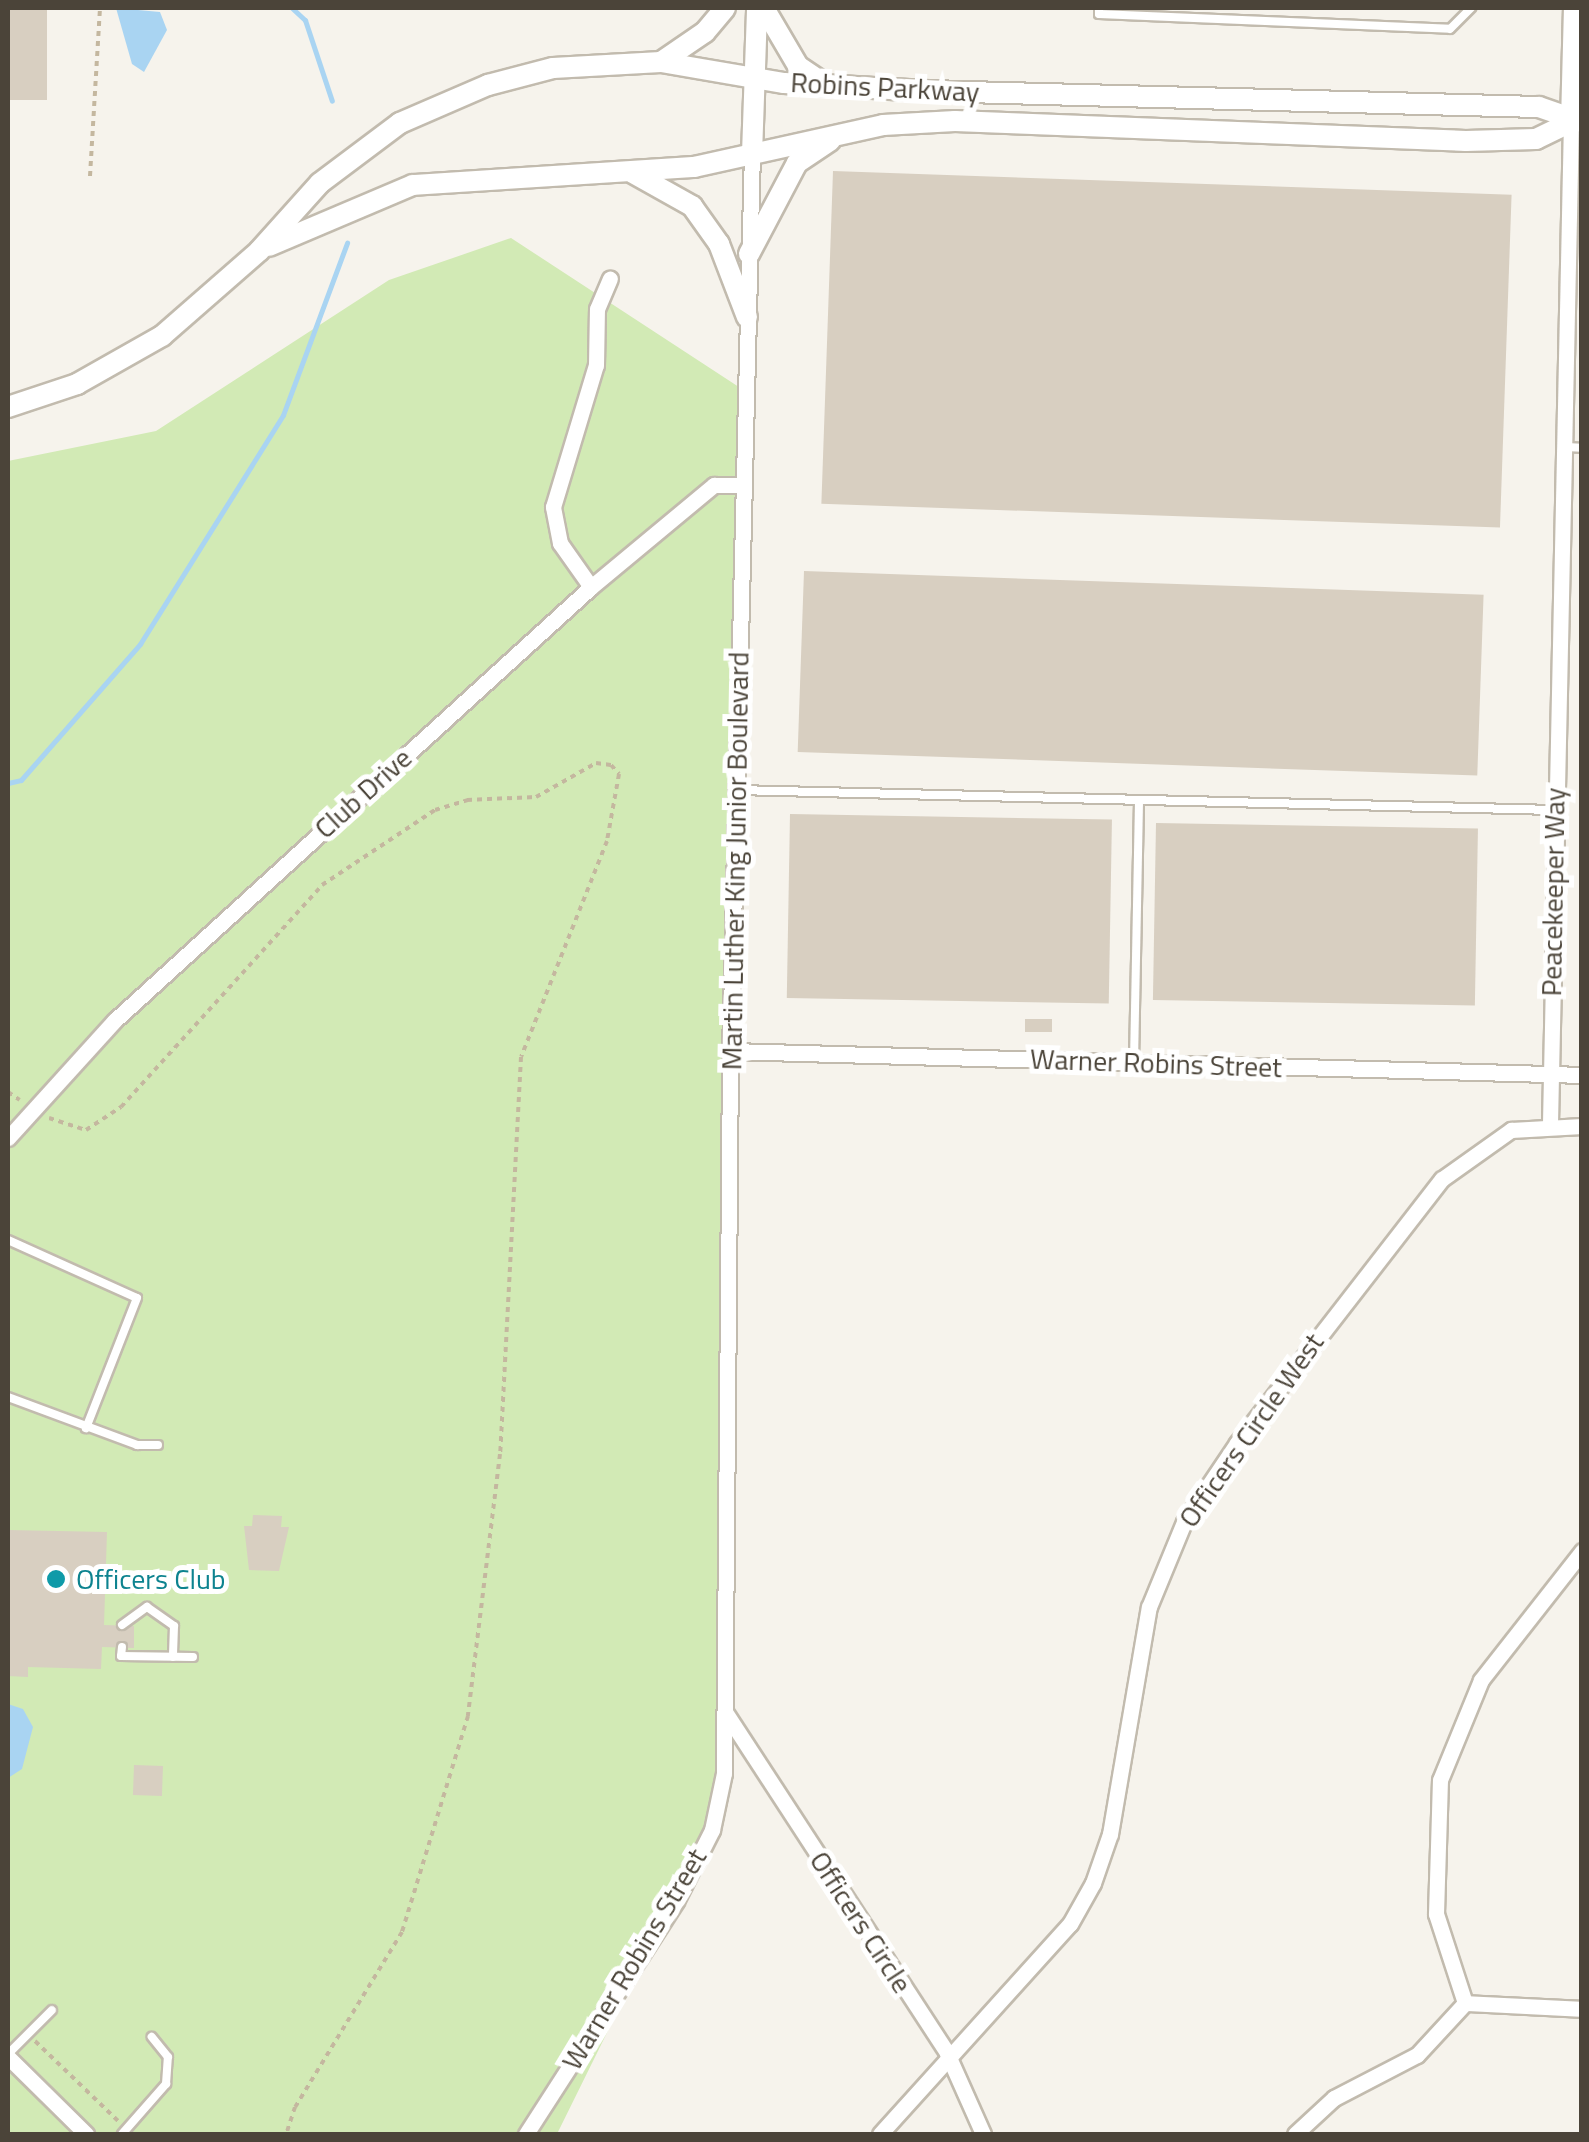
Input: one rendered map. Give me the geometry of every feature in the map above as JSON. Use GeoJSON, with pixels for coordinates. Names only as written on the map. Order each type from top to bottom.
{"type":"FeatureCollection","features":[{"type":"Feature","properties":{"kind":"street"},"geometry":{"type":"LineString","coordinates":[[662,62],[705,32],[725,8]]}},
{"type":"Feature","properties":{"kind":"street","name":"Martin Luther King Junior Boulevard"},"geometry":{"type":"LineString","coordinates":[[727,1715],[730,1052],[757,8]]}},
{"type":"Feature","properties":{"kind":"street"},"geometry":{"type":"LineString","coordinates":[[764,8],[798,66],[825,84]]}},
{"type":"Feature","properties":{"kind":"street"},"geometry":{"type":"LineString","coordinates":[[1574,8],[1576,122]]}},
{"type":"Feature","properties":{"kind":"street","name":"Robins Parkway"},"geometry":{"type":"LineString","coordinates":[[8,407],[76,384],[162,336],[258,251],[320,183],[400,123],[445,102],[553,68],[662,62],[755,78],[825,84],[1539,106],[1576,122]]}},
{"type":"Feature","properties":{"kind":"street","name":"Robins Parkway"},"geometry":{"type":"LineString","coordinates":[[258,251],[413,184],[694,167],[848,129],[955,121],[1536,140],[1576,122]]}},
{"type":"Feature","properties":{"kind":"street","name":"Peacekeeper Way"},"geometry":{"type":"LineString","coordinates":[[1550,1123],[1555,810],[1573,448],[1576,122]]}},
{"type":"Feature","properties":{"kind":"street"},"geometry":{"type":"LineString","coordinates":[[749,254],[797,163],[848,129]]}},
{"type":"Feature","properties":{"kind":"street"},"geometry":{"type":"LineString","coordinates":[[626,170],[692,206],[719,244],[748,317]]}},
{"type":"Feature","properties":{"kind":"street"},"geometry":{"type":"LineString","coordinates":[[591,587],[560,543],[552,506],[596,365],[597,309],[610,279]]}},
{"type":"Feature","properties":{"kind":"street","name":"Club Drive"},"geometry":{"type":"LineString","coordinates":[[8,1138],[32,1107],[114,1021],[591,587],[714,486],[743,486]]}},
{"type":"Feature","properties":{"kind":"street","name":"Warner Robins Street"},"geometry":{"type":"LineString","coordinates":[[730,1052],[1582,1075]]}},
{"type":"Feature","properties":{"kind":"street","name":"Officers Circle West"},"geometry":{"type":"LineString","coordinates":[[880,2134],[948,2053],[1070,1924],[1094,1883],[1110,1834],[1140,1644],[1184,1522],[1283,1378],[1431,1190],[1472,1152],[1511,1130],[1550,1123],[1582,1126]]}},
{"type":"Feature","properties":{"kind":"street"},"geometry":{"type":"LineString","coordinates":[[1465,2003],[1436,1914],[1440,1780],[1481,1680],[1582,1551]]}},
{"type":"Feature","properties":{"kind":"street","name":"Warner Robins Street"},"geometry":{"type":"LineString","coordinates":[[526,2134],[676,1901],[712,1830],[727,1715]]}},
{"type":"Feature","properties":{"kind":"street","name":"Officers Circle"},"geometry":{"type":"LineString","coordinates":[[727,1715],[948,2053],[984,2134]]}},
{"type":"Feature","properties":{"kind":"street"},"geometry":{"type":"LineString","coordinates":[[1465,2003],[1582,2009]]}},
{"type":"Feature","properties":{"kind":"street"},"geometry":{"type":"LineString","coordinates":[[1295,2134],[1334,2098],[1417,2055],[1465,2003]]}},
{"type":"Feature","properties":{"kind":"street"},"geometry":{"type":"LineString","coordinates":[[8,2056],[86,2134]]}},
{"type":"Feature","properties":{"kind":"lane"},"geometry":{"type":"LineString","coordinates":[[1100,8],[1099,14],[1450,30],[1471,8]]}},
{"type":"Feature","properties":{"kind":"lane"},"geometry":{"type":"LineString","coordinates":[[736,790],[1555,810]]}},
{"type":"Feature","properties":{"kind":"lane"},"geometry":{"type":"LineString","coordinates":[[1134,1062],[1139,800]]}},
{"type":"Feature","properties":{"kind":"lane"},"geometry":{"type":"LineString","coordinates":[[8,1240],[137,1298],[86,1428]]}},
{"type":"Feature","properties":{"kind":"lane"},"geometry":{"type":"LineString","coordinates":[[8,1397],[86,1428],[158,1446]]}},
{"type":"Feature","properties":{"kind":"lane"},"geometry":{"type":"LineString","coordinates":[[122,1626],[147,1607],[174,1626],[172,1657]]}},
{"type":"Feature","properties":{"kind":"lane"},"geometry":{"type":"LineString","coordinates":[[122,1647],[122,1656],[193,1657]]}},
{"type":"Feature","properties":{"kind":"lane"},"geometry":{"type":"LineString","coordinates":[[8,2056],[52,2010]]}},
{"type":"Feature","properties":{"kind":"lane"},"geometry":{"type":"LineString","coordinates":[[124,2132],[166,2084],[168,2058],[152,2037]]}},
{"type":"Feature","properties":{"kind":"path"},"geometry":{"type":"LineString","coordinates":[[90,176],[100,8]]}},
{"type":"Feature","properties":{"kind":"path"},"geometry":{"type":"LineString","coordinates":[[8,1092],[82,1131],[106,1119],[170,1058],[322,885],[444,805],[536,796],[596,763],[611,764],[619,774],[607,841],[521,1057],[500,1454],[468,1716],[402,1932],[295,2106],[286,2134]]}},
{"type":"Feature","properties":{"kind":"path"},"geometry":{"type":"LineString","coordinates":[[28,2034],[124,2132]]}},
{"type":"Feature","properties":{"kind":"green space"},"geometry":{"type":"Polygon","coordinates":[[[511,238],[745,391],[716,1812],[557,2134],[8,2134],[8,461],[156,431],[389,280],[511,238]]]}},
{"type":"Feature","properties":{"kind":"water"},"geometry":{"type":"Polygon","coordinates":[[[116,8],[160,12],[167,30],[144,72],[132,64],[116,8]]]}},
{"type":"Feature","properties":{"kind":"water"},"geometry":{"type":"Polygon","coordinates":[[[8,1704],[23,1709],[33,1727],[22,1769],[8,1778],[8,1704]]]}},
{"type":"Feature","properties":{"kind":"building"},"geometry":{"type":"Polygon","coordinates":[[[8,8],[47,8],[47,100],[8,100],[8,8]]]}},
{"type":"Feature","properties":{"kind":"building"},"geometry":{"type":"Polygon","coordinates":[[[833,171],[1512,195],[1500,527],[821,504],[833,171]]]}},
{"type":"Feature","properties":{"kind":"building"},"geometry":{"type":"Polygon","coordinates":[[[804,571],[1484,595],[1477,776],[798,752],[804,571]]]}},
{"type":"Feature","properties":{"kind":"building"},"geometry":{"type":"Polygon","coordinates":[[[790,814],[1112,820],[1109,1004],[787,998],[790,814]]]}},
{"type":"Feature","properties":{"kind":"building"},"geometry":{"type":"Polygon","coordinates":[[[1156,823],[1478,829],[1475,1006],[1153,1000],[1156,823]]]}},
{"type":"Feature","properties":{"kind":"building"},"geometry":{"type":"Polygon","coordinates":[[[1025,1019],[1052,1019],[1052,1032],[1025,1032],[1025,1019]]]}},
{"type":"Feature","properties":{"kind":"building"},"geometry":{"type":"Polygon","coordinates":[[[253,1515],[282,1516],[281,1527],[289,1527],[279,1571],[249,1570],[244,1526],[252,1526],[253,1515]]]}},
{"type":"Feature","properties":{"kind":"building","name":"Officers Club"},"geometry":{"type":"Polygon","coordinates":[[[8,1530],[107,1532],[104,1625],[134,1626],[134,1648],[102,1647],[101,1669],[28,1667],[28,1677],[8,1676],[8,1530]]]}},
{"type":"Feature","properties":{"kind":"building"},"geometry":{"type":"Polygon","coordinates":[[[134,1765],[163,1766],[162,1796],[133,1795],[134,1765]]]}},
{"type":"Feature","properties":{"kind":"waterway"},"geometry":{"type":"LineString","coordinates":[[292,8],[305,20],[332,101]]}},
{"type":"Feature","properties":{"kind":"waterway"},"geometry":{"type":"LineString","coordinates":[[8,783],[21,780],[140,644],[283,415],[347,243]]}},
{"type":"Feature","properties":{"kind":"place","name":"Officers Club"},"geometry":{"type":"Point","coordinates":[56,1579]}}]}
